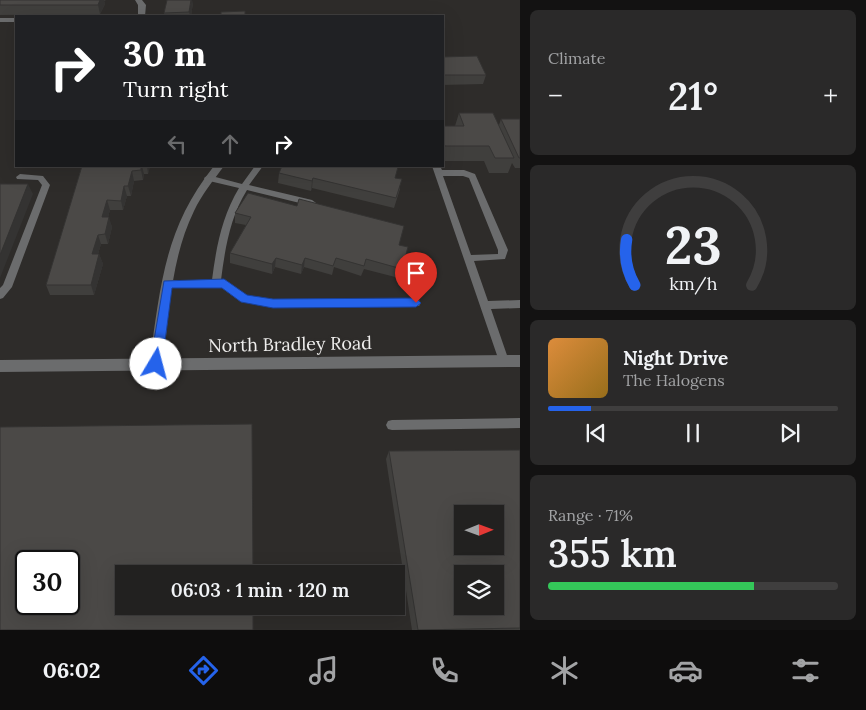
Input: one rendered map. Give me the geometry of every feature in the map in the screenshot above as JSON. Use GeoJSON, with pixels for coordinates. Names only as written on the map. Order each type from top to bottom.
{"type":"FeatureCollection","features":[{"type":"Feature","properties":{"kind":"street"},"geometry":{"type":"LineString","coordinates":[[138,0],[142,5],[142,15]]}},
{"type":"Feature","properties":{"kind":"street"},"geometry":{"type":"LineString","coordinates":[[156,364],[173,247],[194,198],[218,167]]}},
{"type":"Feature","properties":{"kind":"street","name":"North Bradley Road"},"geometry":{"type":"LineString","coordinates":[[0,366],[520,361]]}},
{"type":"Feature","properties":{"kind":"lane"},"geometry":{"type":"LineString","coordinates":[[0,20],[15,20]]}},
{"type":"Feature","properties":{"kind":"lane"},"geometry":{"type":"LineString","coordinates":[[216,284],[223,235],[229,213],[243,186],[258,167]]}},
{"type":"Feature","properties":{"kind":"lane"},"geometry":{"type":"LineString","coordinates":[[468,258],[502,257],[502,250],[472,176],[464,173],[437,170],[504,361]]}},
{"type":"Feature","properties":{"kind":"lane"},"geometry":{"type":"LineString","coordinates":[[0,295],[7,287],[46,185],[40,178],[20,177]]}},
{"type":"Feature","properties":{"kind":"lane"},"geometry":{"type":"LineString","coordinates":[[208,178],[318,205]]}},
{"type":"Feature","properties":{"kind":"lane"},"geometry":{"type":"LineString","coordinates":[[168,284],[224,284],[244,299],[273,303],[416,303]]}},
{"type":"Feature","properties":{"kind":"lane"},"geometry":{"type":"LineString","coordinates":[[484,305],[520,304]]}},
{"type":"Feature","properties":{"kind":"lane"},"geometry":{"type":"LineString","coordinates":[[392,425],[520,423]]}},
{"type":"Feature","properties":{"kind":"building"},"geometry":{"type":"Polygon","coordinates":[[[0,0],[100,0],[98,5],[0,5],[0,0]]]}},
{"type":"Feature","properties":{"kind":"building"},"geometry":{"type":"Polygon","coordinates":[[[167,0],[191,0],[189,12],[164,13],[167,0]]]}},
{"type":"Feature","properties":{"kind":"building"},"geometry":{"type":"Polygon","coordinates":[[[245,11],[245,15],[221,15],[221,12],[245,11]]]}},
{"type":"Feature","properties":{"kind":"building"},"geometry":{"type":"Polygon","coordinates":[[[477,56],[486,75],[444,75],[444,57],[477,56]]]}},
{"type":"Feature","properties":{"kind":"building"},"geometry":{"type":"Polygon","coordinates":[[[459,113],[493,113],[514,158],[495,158],[489,146],[445,146],[444,126],[464,126],[459,113]]]}},
{"type":"Feature","properties":{"kind":"building"},"geometry":{"type":"Polygon","coordinates":[[[501,119],[520,119],[520,158],[519,158],[501,119]]]}},
{"type":"Feature","properties":{"kind":"building"},"geometry":{"type":"Polygon","coordinates":[[[82,167],[141,167],[141,170],[132,171],[128,186],[124,186],[121,201],[107,200],[102,217],[109,217],[105,234],[98,235],[92,254],[99,254],[91,285],[46,285],[82,167]]]}},
{"type":"Feature","properties":{"kind":"building"},"geometry":{"type":"Polygon","coordinates":[[[282,167],[398,167],[395,178],[402,179],[396,198],[313,178],[312,181],[279,173],[282,167]]]}},
{"type":"Feature","properties":{"kind":"building"},"geometry":{"type":"Polygon","coordinates":[[[0,184],[28,184],[0,255],[0,184]]]}},
{"type":"Feature","properties":{"kind":"building"},"geometry":{"type":"Polygon","coordinates":[[[248,193],[297,206],[299,199],[404,226],[399,245],[408,247],[402,269],[366,259],[364,266],[336,258],[333,266],[305,258],[302,265],[276,258],[272,264],[230,253],[251,217],[235,213],[248,193]]]}},
{"type":"Feature","properties":{"kind":"building"},"geometry":{"type":"Polygon","coordinates":[[[252,424],[253,565],[115,565],[115,615],[253,615],[253,630],[0,630],[0,427],[252,424]]]}},
{"type":"Feature","properties":{"kind":"building"},"geometry":{"type":"Polygon","coordinates":[[[520,450],[520,628],[418,630],[389,451],[520,450]]]}},
{"type":"Feature","properties":{"kind":"route"},"geometry":{"type":"LineString","coordinates":[[156,364],[168,284],[224,284],[244,299],[273,303],[416,303]]}}]}
